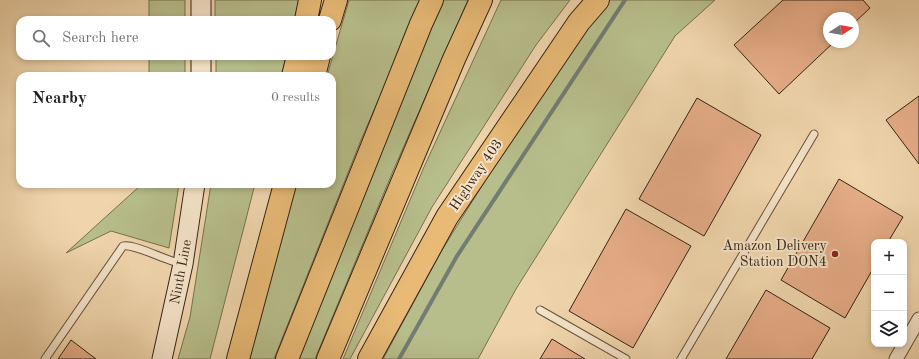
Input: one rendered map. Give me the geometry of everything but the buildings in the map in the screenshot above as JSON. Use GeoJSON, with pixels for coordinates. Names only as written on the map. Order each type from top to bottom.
{"type":"FeatureCollection","features":[{"type":"Feature","properties":{"kind":"highway"},"geometry":{"type":"LineString","coordinates":[[307,16],[310,0]]}},
{"type":"Feature","properties":{"kind":"highway"},"geometry":{"type":"LineString","coordinates":[[331,16],[336,0]]}},
{"type":"Feature","properties":{"kind":"highway"},"geometry":{"type":"LineString","coordinates":[[287,359],[421,24],[432,0]]}},
{"type":"Feature","properties":{"kind":"highway"},"geometry":{"type":"LineString","coordinates":[[328,359],[451,66],[481,0]]}},
{"type":"Feature","properties":{"kind":"highway","name":"Highway 403"},"geometry":{"type":"LineString","coordinates":[[369,359],[447,217],[579,22],[598,0]]}},
{"type":"Feature","properties":{"kind":"highway"},"geometry":{"type":"LineString","coordinates":[[294,72],[297,60]]}},
{"type":"Feature","properties":{"kind":"highway"},"geometry":{"type":"LineString","coordinates":[[315,72],[318,60]]}},
{"type":"Feature","properties":{"kind":"highway"},"geometry":{"type":"LineString","coordinates":[[241,349],[248,279],[268,188]]}},
{"type":"Feature","properties":{"kind":"highway"},"geometry":{"type":"LineString","coordinates":[[241,349],[284,188]]}},
{"type":"Feature","properties":{"kind":"main road"},"geometry":{"type":"LineString","coordinates":[[201,0],[201,16]]}},
{"type":"Feature","properties":{"kind":"main road"},"geometry":{"type":"LineString","coordinates":[[201,60],[201,72]]}},
{"type":"Feature","properties":{"kind":"main road","name":"Ninth Line"},"geometry":{"type":"LineString","coordinates":[[162,359],[183,264],[194,188]]}},
{"type":"Feature","properties":{"kind":"street"},"geometry":{"type":"LineString","coordinates":[[896,359],[919,319]]}},
{"type":"Feature","properties":{"kind":"lane"},"geometry":{"type":"LineString","coordinates":[[681,359],[814,134]]}},
{"type":"Feature","properties":{"kind":"lane"},"geometry":{"type":"LineString","coordinates":[[44,359],[123,246],[131,246],[173,263],[183,264]]}},
{"type":"Feature","properties":{"kind":"lane"},"geometry":{"type":"LineString","coordinates":[[540,310],[626,359]]}},
{"type":"Feature","properties":{"kind":"green space"},"geometry":{"type":"Polygon","coordinates":[[[149,0],[185,0],[185,16],[149,16],[149,0]]]}},
{"type":"Feature","properties":{"kind":"green space"},"geometry":{"type":"Polygon","coordinates":[[[215,0],[299,0],[295,16],[215,16],[215,0]]]}},
{"type":"Feature","properties":{"kind":"green space"},"geometry":{"type":"Polygon","coordinates":[[[349,0],[422,0],[361,140],[274,359],[248,359],[295,188],[336,188],[336,72],[328,72],[332,60],[336,60],[336,45],[349,0]]]}},
{"type":"Feature","properties":{"kind":"green space"},"geometry":{"type":"Polygon","coordinates":[[[442,0],[468,0],[393,171],[315,359],[295,359],[442,0]]]}},
{"type":"Feature","properties":{"kind":"green space"},"geometry":{"type":"Polygon","coordinates":[[[501,0],[570,0],[536,45],[432,207],[350,359],[343,359],[424,167],[501,0]]]}},
{"type":"Feature","properties":{"kind":"green space"},"geometry":{"type":"Polygon","coordinates":[[[607,0],[715,0],[675,36],[516,289],[478,359],[383,359],[442,250],[534,102],[607,0]]]}},
{"type":"Feature","properties":{"kind":"green space"},"geometry":{"type":"Polygon","coordinates":[[[149,60],[185,60],[185,72],[149,72],[149,60]]]}},
{"type":"Feature","properties":{"kind":"green space"},"geometry":{"type":"Polygon","coordinates":[[[216,60],[285,60],[283,72],[216,72],[216,60]]]}},
{"type":"Feature","properties":{"kind":"green space"},"geometry":{"type":"Polygon","coordinates":[[[138,188],[178,188],[169,248],[111,231],[66,253],[138,188]]]}},
{"type":"Feature","properties":{"kind":"green space"},"geometry":{"type":"Polygon","coordinates":[[[210,188],[254,188],[210,359],[178,359],[190,317],[210,188]]]}},
{"type":"Feature","properties":{"kind":"waterway"},"geometry":{"type":"LineString","coordinates":[[399,359],[457,256],[625,0]]}},
{"type":"Feature","properties":{"kind":"place","name":"Amazon Delivery Station DON4"},"geometry":{"type":"Point","coordinates":[835,254]}}]}
